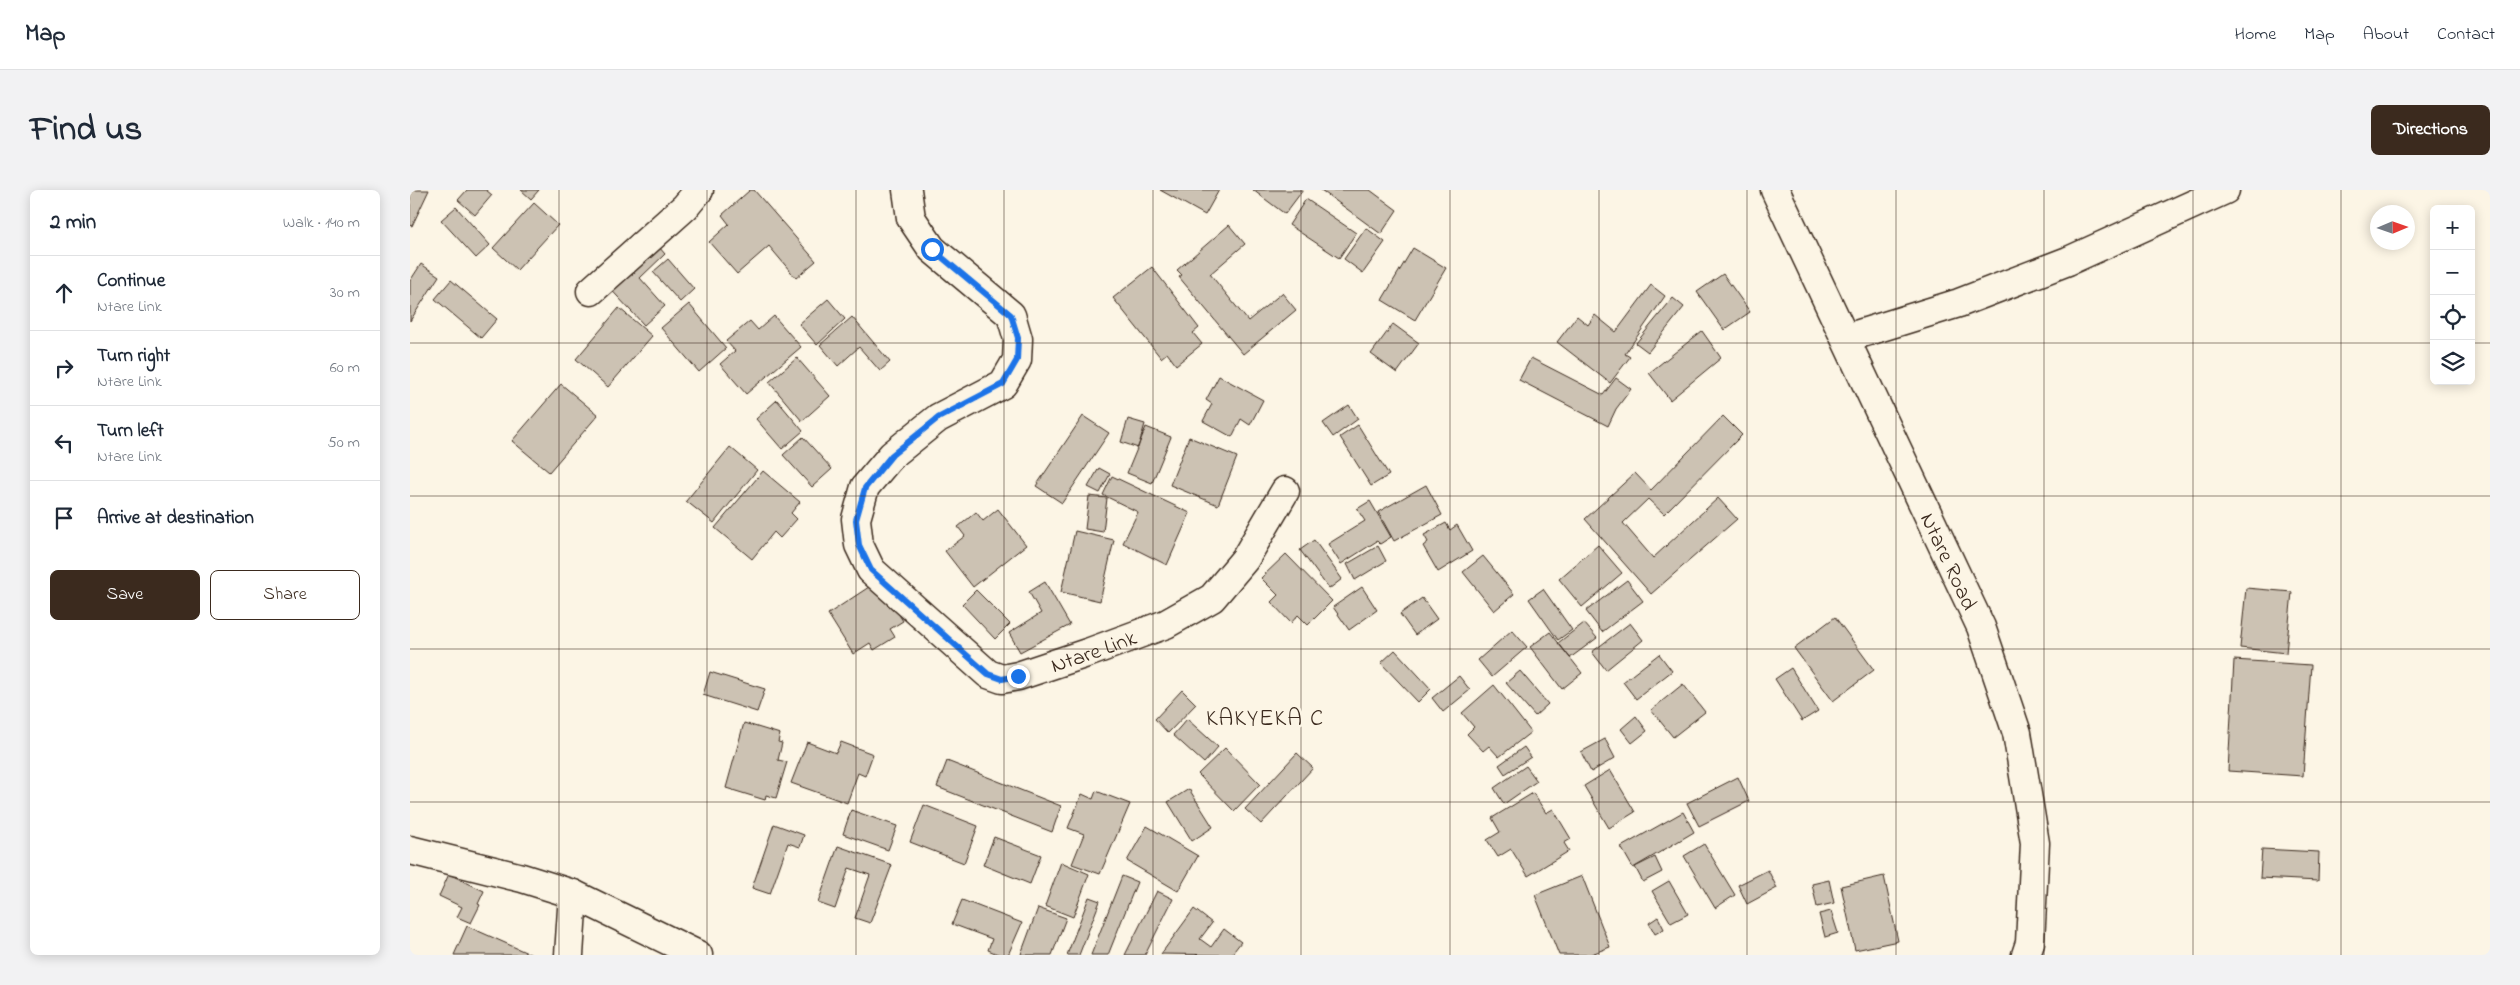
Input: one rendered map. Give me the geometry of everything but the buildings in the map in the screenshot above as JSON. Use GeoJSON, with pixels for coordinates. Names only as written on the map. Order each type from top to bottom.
{"type":"FeatureCollection","features":[{"type":"Feature","properties":{"kind":"street"},"geometry":{"type":"LineString","coordinates":[[591,291],[685,207],[699,190]]}},
{"type":"Feature","properties":{"kind":"street","name":"Ntare Link"},"geometry":{"type":"LineString","coordinates":[[907,190],[911,218],[932,249],[1011,315],[1018,338],[1017,360],[1003,384],[938,418],[892,455],[865,488],[856,520],[859,545],[871,570],[988,674],[1002,679],[1090,652],[1166,624],[1212,598],[1246,559],[1285,491]]}},
{"type":"Feature","properties":{"kind":"street","name":"Ntare Road"},"geometry":{"type":"LineString","coordinates":[[1775,190],[1981,627],[2017,733],[2035,843],[2030,943],[2026,955]]}},
{"type":"Feature","properties":{"kind":"street"},"geometry":{"type":"LineString","coordinates":[[1846,338],[1959,303],[2068,261],[2225,190]]}},
{"type":"Feature","properties":{"kind":"street"},"geometry":{"type":"LineString","coordinates":[[410,850],[522,878],[573,894],[698,955]]}},
{"type":"Feature","properties":{"kind":"street"},"geometry":{"type":"LineString","coordinates":[[569,955],[573,894]]}},
{"type":"Feature","properties":{"kind":"district","name":"KAKYEKA C"},"geometry":{"type":"Point","coordinates":[1265,717]}},
{"type":"Feature","properties":{"kind":"route"},"geometry":{"type":"LineString","coordinates":[[932,249],[1011,315],[1018,338],[1017,360],[1003,384],[938,418],[892,455],[865,488],[856,520],[859,545],[871,570],[988,674],[1002,679],[1018,676]]}}]}
